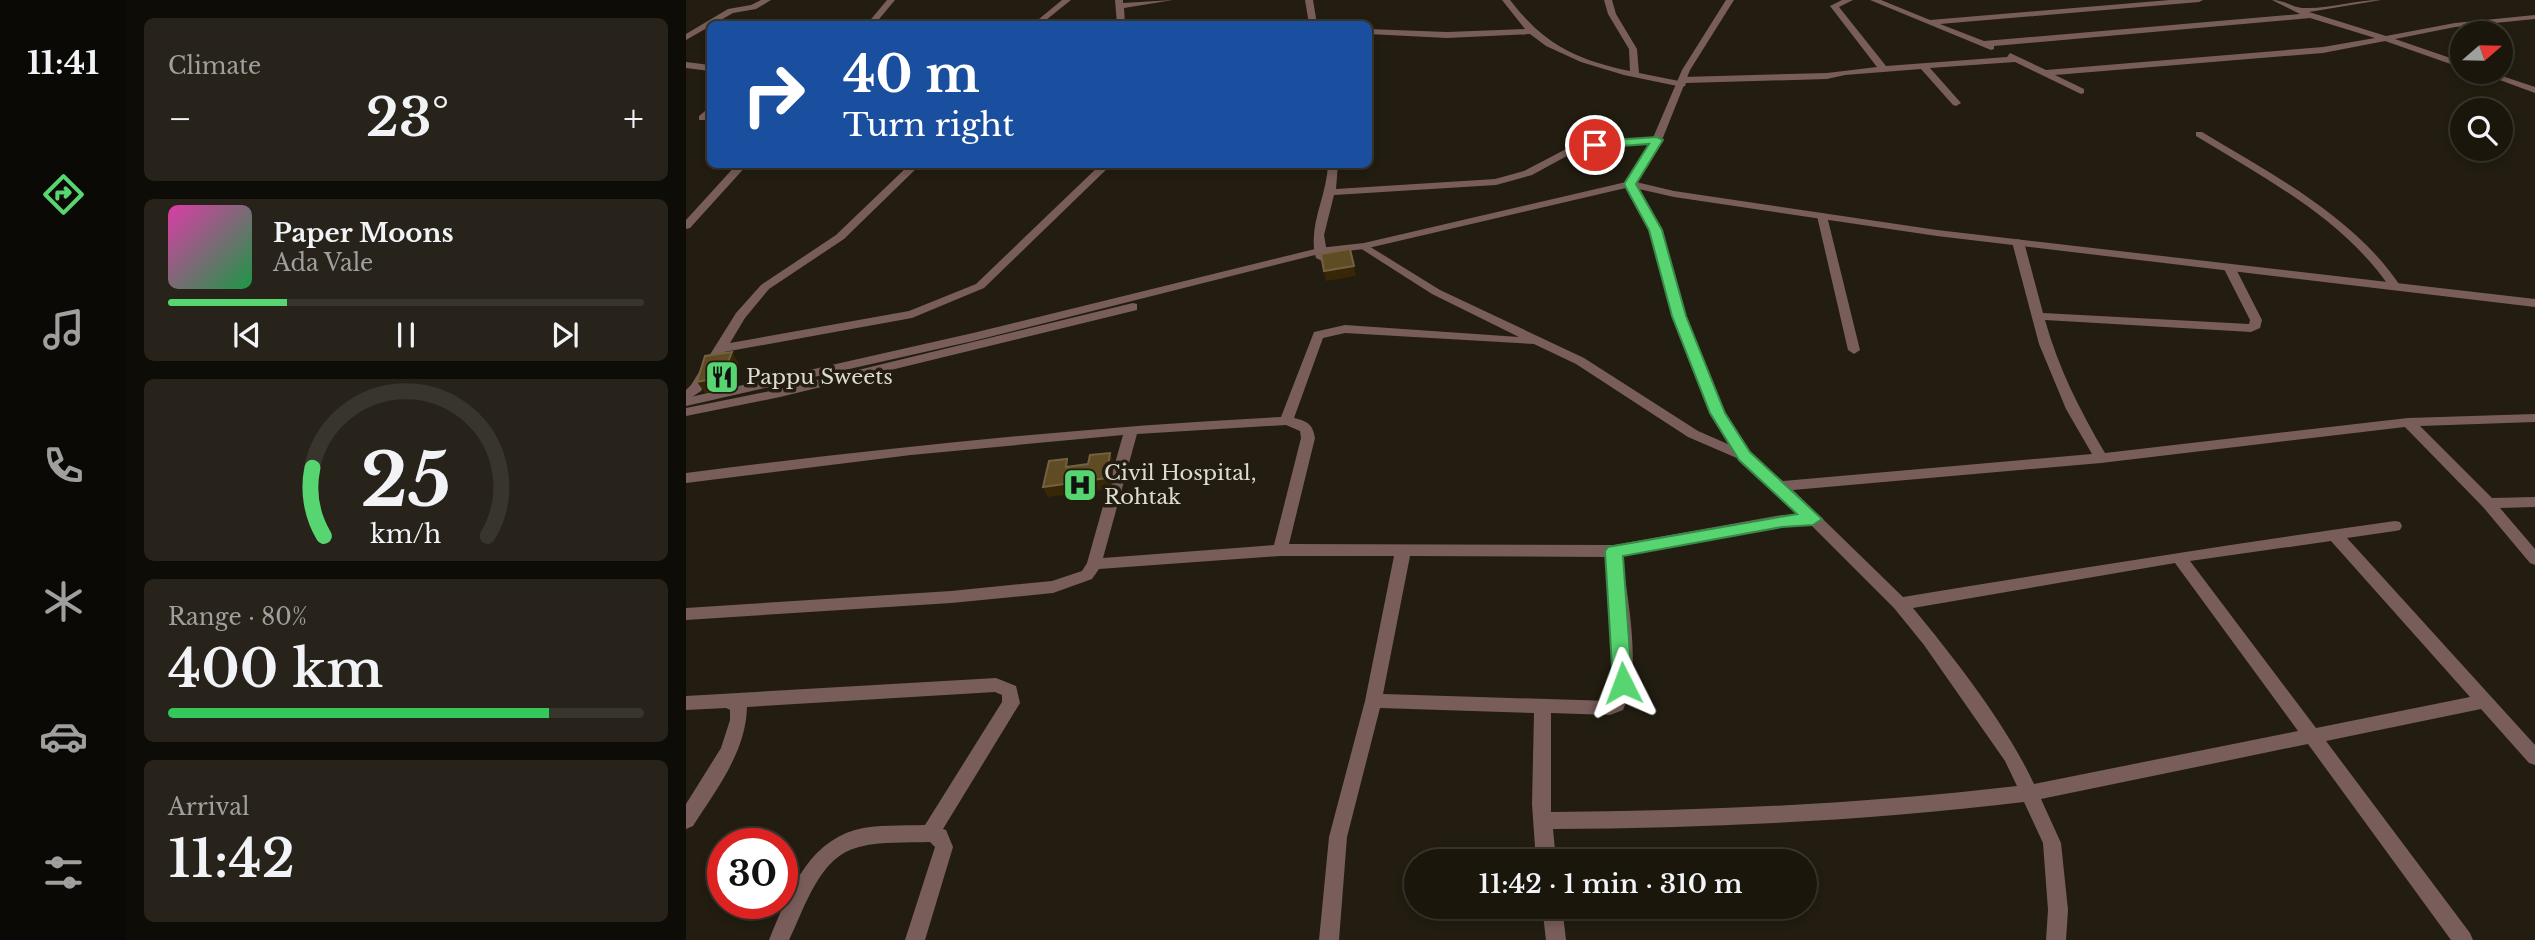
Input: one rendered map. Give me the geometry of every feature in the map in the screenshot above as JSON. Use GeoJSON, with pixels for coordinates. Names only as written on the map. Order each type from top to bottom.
{"type":"FeatureCollection","features":[{"type":"Feature","properties":{"kind":"street"},"geometry":{"type":"LineString","coordinates":[[714,21],[731,11],[753,7],[767,0]]}},
{"type":"Feature","properties":{"kind":"street"},"geometry":{"type":"LineString","coordinates":[[874,21],[891,0]]}},
{"type":"Feature","properties":{"kind":"street"},"geometry":{"type":"LineString","coordinates":[[1041,21],[1067,0]]}},
{"type":"Feature","properties":{"kind":"street"},"geometry":{"type":"LineString","coordinates":[[1118,21],[1119,3],[1168,0]]}},
{"type":"Feature","properties":{"kind":"street"},"geometry":{"type":"LineString","coordinates":[[1309,0],[1312,21]]}},
{"type":"Feature","properties":{"kind":"street"},"geometry":{"type":"LineString","coordinates":[[1506,0],[1531,31],[1544,41],[1570,53],[1635,75],[1682,82],[1827,76],[1846,72],[2017,59]]}},
{"type":"Feature","properties":{"kind":"street"},"geometry":{"type":"LineString","coordinates":[[1608,0],[1612,14],[1633,49],[1635,75]]}},
{"type":"Feature","properties":{"kind":"street"},"geometry":{"type":"LineString","coordinates":[[1630,184],[1657,140],[1686,70],[1730,0]]}},
{"type":"Feature","properties":{"kind":"street"},"geometry":{"type":"LineString","coordinates":[[1849,0],[1834,6],[1884,70]]}},
{"type":"Feature","properties":{"kind":"street"},"geometry":{"type":"LineString","coordinates":[[1874,0],[1983,44],[2081,91]]}},
{"type":"Feature","properties":{"kind":"street"},"geometry":{"type":"LineString","coordinates":[[1931,22],[2199,0]]}},
{"type":"Feature","properties":{"kind":"street"},"geometry":{"type":"LineString","coordinates":[[2276,0],[2309,16],[2450,61]]}},
{"type":"Feature","properties":{"kind":"street"},"geometry":{"type":"LineString","coordinates":[[2299,12],[2377,0]]}},
{"type":"Feature","properties":{"kind":"street"},"geometry":{"type":"LineString","coordinates":[[1983,44],[2309,16]]}},
{"type":"Feature","properties":{"kind":"street"},"geometry":{"type":"LineString","coordinates":[[2045,73],[2323,50],[2455,25],[2535,17]]}},
{"type":"Feature","properties":{"kind":"street"},"geometry":{"type":"LineString","coordinates":[[686,37],[707,25]]}},
{"type":"Feature","properties":{"kind":"street"},"geometry":{"type":"LineString","coordinates":[[1372,31],[1447,35],[1531,31]]}},
{"type":"Feature","properties":{"kind":"street"},"geometry":{"type":"LineString","coordinates":[[686,65],[707,68]]}},
{"type":"Feature","properties":{"kind":"street"},"geometry":{"type":"LineString","coordinates":[[1924,67],[1956,103]]}},
{"type":"Feature","properties":{"kind":"street"},"geometry":{"type":"LineString","coordinates":[[2513,83],[2535,90]]}},
{"type":"Feature","properties":{"kind":"street"},"geometry":{"type":"LineString","coordinates":[[702,118],[707,113]]}},
{"type":"Feature","properties":{"kind":"street"},"geometry":{"type":"LineString","coordinates":[[2199,134],[2310,206],[2371,251],[2387,270],[2395,287]]}},
{"type":"Feature","properties":{"kind":"street"},"geometry":{"type":"LineString","coordinates":[[1331,191],[1496,181],[1528,173],[1573,149],[1614,142],[1657,140]]}},
{"type":"Feature","properties":{"kind":"street"},"geometry":{"type":"LineString","coordinates":[[686,226],[739,168]]}},
{"type":"Feature","properties":{"kind":"street"},"geometry":{"type":"LineString","coordinates":[[686,426],[691,401],[718,349],[740,316],[765,288],[840,237],[912,168]]}},
{"type":"Feature","properties":{"kind":"street"},"geometry":{"type":"LineString","coordinates":[[718,349],[912,314],[981,286],[1103,168]]}},
{"type":"Feature","properties":{"kind":"street"},"geometry":{"type":"LineString","coordinates":[[1320,254],[1321,218],[1331,191],[1333,168]]}},
{"type":"Feature","properties":{"kind":"street"},"geometry":{"type":"LineString","coordinates":[[1630,184],[1655,230],[1679,316],[1717,413],[1744,456]]}},
{"type":"Feature","properties":{"kind":"street"},"geometry":{"type":"LineString","coordinates":[[691,401],[780,393],[1089,319],[1320,254],[1630,184],[1674,194],[2018,242],[2535,303]]}},
{"type":"Feature","properties":{"kind":"street"},"geometry":{"type":"LineString","coordinates":[[1822,216],[1854,350]]}},
{"type":"Feature","properties":{"kind":"street"},"geometry":{"type":"LineString","coordinates":[[2018,242],[2045,344],[2073,409],[2101,458]]}},
{"type":"Feature","properties":{"kind":"street"},"geometry":{"type":"LineString","coordinates":[[1364,246],[1436,292],[1580,360],[1693,433],[1744,456],[1780,486],[1900,604],[1930,640],[2012,756],[2052,843],[2058,910],[2056,940]]}},
{"type":"Feature","properties":{"kind":"street"},"geometry":{"type":"LineString","coordinates":[[2038,316],[2251,328],[2256,326],[2256,320],[2230,267]]}},
{"type":"Feature","properties":{"kind":"street"},"geometry":{"type":"LineString","coordinates":[[1286,421],[1314,343],[1318,335],[1330,331],[1345,329],[1538,341]]}},
{"type":"Feature","properties":{"kind":"street"},"geometry":{"type":"LineString","coordinates":[[1780,486],[2101,458],[2408,422],[2535,418]]}},
{"type":"Feature","properties":{"kind":"street"},"geometry":{"type":"LineString","coordinates":[[686,478],[878,453],[1131,432],[1157,427],[1286,421],[1301,424],[1307,429],[1308,438],[1280,550]]}},
{"type":"Feature","properties":{"kind":"street"},"geometry":{"type":"LineString","coordinates":[[2408,422],[2488,503],[2535,559]]}},
{"type":"Feature","properties":{"kind":"street"},"geometry":{"type":"LineString","coordinates":[[686,614],[951,597],[1052,587],[1087,575],[1094,564],[1131,432]]}},
{"type":"Feature","properties":{"kind":"street"},"geometry":{"type":"LineString","coordinates":[[2488,503],[2535,502]]}},
{"type":"Feature","properties":{"kind":"street"},"geometry":{"type":"LineString","coordinates":[[1094,564],[1280,550],[1614,551],[1782,520],[1813,519]]}},
{"type":"Feature","properties":{"kind":"street"},"geometry":{"type":"LineString","coordinates":[[1900,604],[2179,557],[2395,526]]}},
{"type":"Feature","properties":{"kind":"street"},"geometry":{"type":"LineString","coordinates":[[2334,534],[2535,757]]}},
{"type":"Feature","properties":{"kind":"street"},"geometry":{"type":"LineString","coordinates":[[1329,940],[1338,837],[1373,701],[1403,551]]}},
{"type":"Feature","properties":{"kind":"street"},"geometry":{"type":"LineString","coordinates":[[1373,701],[1610,708],[1617,705],[1623,683],[1623,663],[1614,551]]}},
{"type":"Feature","properties":{"kind":"street"},"geometry":{"type":"LineString","coordinates":[[2179,557],[2463,940]]}},
{"type":"Feature","properties":{"kind":"street"},"geometry":{"type":"LineString","coordinates":[[686,703],[996,685],[1010,691],[1011,703],[930,833]]}},
{"type":"Feature","properties":{"kind":"street"},"geometry":{"type":"LineString","coordinates":[[686,820],[733,739],[740,718],[738,706],[727,701]]}},
{"type":"Feature","properties":{"kind":"street"},"geometry":{"type":"LineString","coordinates":[[1542,821],[1631,821],[1881,808],[2029,793],[2485,701]]}},
{"type":"Feature","properties":{"kind":"street"},"geometry":{"type":"LineString","coordinates":[[1543,705],[1542,821],[1545,849]]}},
{"type":"Feature","properties":{"kind":"street"},"geometry":{"type":"LineString","coordinates":[[779,940],[811,875],[823,857],[838,846],[855,839],[930,833],[939,836],[944,847],[915,940]]}},
{"type":"Feature","properties":{"kind":"street"},"geometry":{"type":"LineString","coordinates":[[1554,919],[1556,940]]}},
{"type":"Feature","properties":{"kind":"building"},"geometry":{"type":"Polygon","coordinates":[[[1350,249],[1354,266],[1324,271],[1321,254],[1350,249]]]}},
{"type":"Feature","properties":{"kind":"building"},"geometry":{"type":"Polygon","coordinates":[[[732,352],[722,377],[697,382],[705,356],[732,352]]]}},
{"type":"Feature","properties":{"kind":"building"},"geometry":{"type":"Polygon","coordinates":[[[1110,453],[1106,478],[1043,487],[1049,461],[1067,459],[1066,467],[1088,464],[1090,455],[1110,453]]]}},
{"type":"Feature","properties":{"kind":"place","name":"Pappu Sweets"},"geometry":{"type":"Point","coordinates":[722,377]}},
{"type":"Feature","properties":{"kind":"place","name":"Civil Hospital, Rohtak"},"geometry":{"type":"Point","coordinates":[1080,485]}},
{"type":"Feature","properties":{"kind":"route"},"geometry":{"type":"LineString","coordinates":[[1595,145],[1657,140],[1630,184],[1646,209],[1655,230],[1679,316],[1717,413],[1744,456],[1780,486],[1813,519],[1782,520],[1614,551],[1623,683]]}}]}
